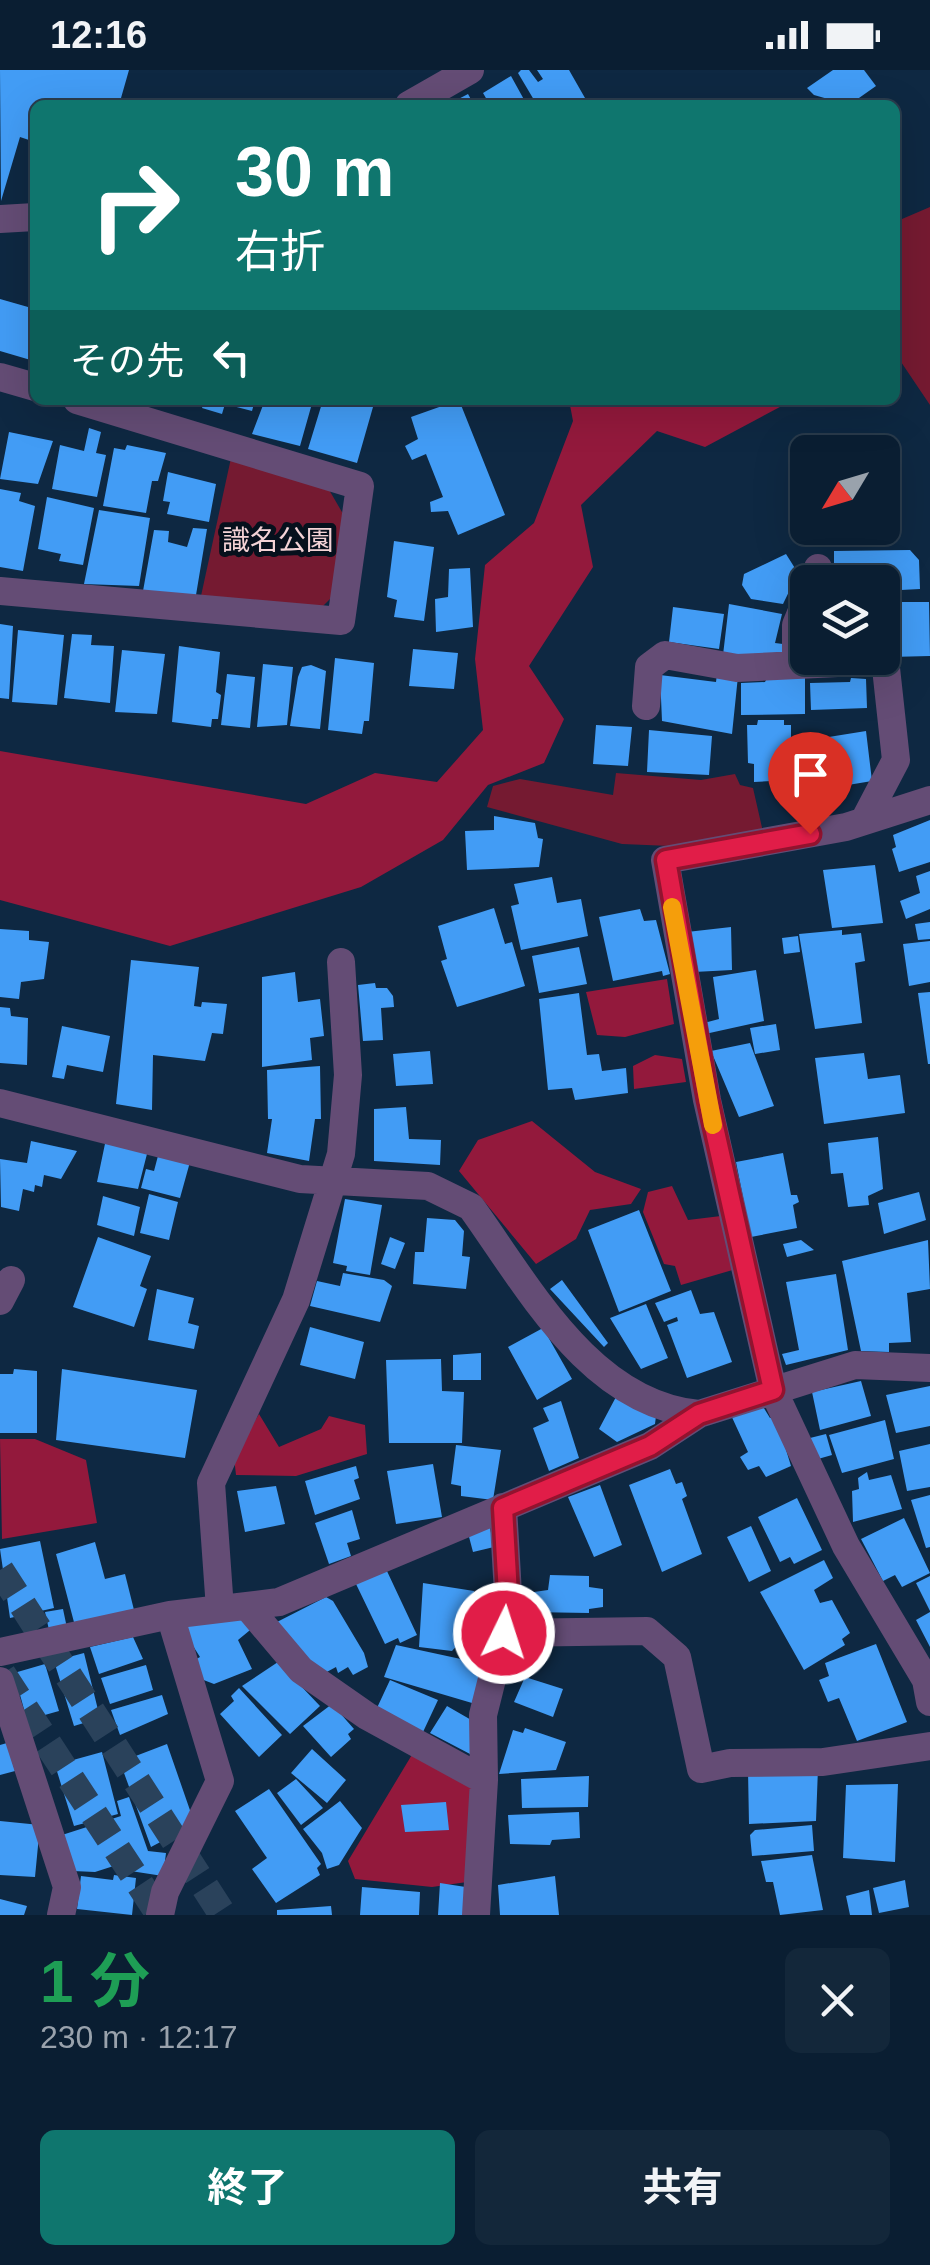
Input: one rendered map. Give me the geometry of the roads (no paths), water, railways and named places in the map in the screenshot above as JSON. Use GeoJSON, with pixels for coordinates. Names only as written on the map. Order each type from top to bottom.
{"type":"FeatureCollection","features":[{"type":"Feature","properties":{"kind":"street"},"geometry":{"type":"LineString","coordinates":[[418,100],[470,70]]}},
{"type":"Feature","properties":{"kind":"street"},"geometry":{"type":"LineString","coordinates":[[0,219],[30,217]]}},
{"type":"Feature","properties":{"kind":"street"},"geometry":{"type":"LineString","coordinates":[[0,377],[30,386]]}},
{"type":"Feature","properties":{"kind":"street"},"geometry":{"type":"LineString","coordinates":[[0,591],[341,622],[360,486],[93,405]]}},
{"type":"Feature","properties":{"kind":"street"},"geometry":{"type":"LineString","coordinates":[[646,706],[649,667],[665,655],[738,668],[790,664]]}},
{"type":"Feature","properties":{"kind":"street"},"geometry":{"type":"LineString","coordinates":[[864,821],[896,760],[887,675]]}},
{"type":"Feature","properties":{"kind":"street"},"geometry":{"type":"LineString","coordinates":[[930,800],[864,821],[666,860],[708,1100],[773,1390],[846,1546],[926,1680],[930,1702]]}},
{"type":"Feature","properties":{"kind":"street"},"geometry":{"type":"LineString","coordinates":[[341,962],[348,1076],[334,1180],[296,1300],[211,1482],[234,1607],[301,1670],[367,1716],[484,1780]]}},
{"type":"Feature","properties":{"kind":"street"},"geometry":{"type":"LineString","coordinates":[[0,1103],[300,1179],[428,1186],[471,1207],[560,1332],[598,1367],[673,1412],[699,1414]]}},
{"type":"Feature","properties":{"kind":"street"},"geometry":{"type":"LineString","coordinates":[[0,1652],[170,1615],[278,1602],[650,1446],[699,1414],[855,1365],[930,1368]]}},
{"type":"Feature","properties":{"kind":"street"},"geometry":{"type":"LineString","coordinates":[[476,1915],[484,1780],[483,1715],[509,1611],[503,1508]]}},
{"type":"Feature","properties":{"kind":"street"},"geometry":{"type":"LineString","coordinates":[[160,1915],[165,1892],[220,1781],[170,1615]]}},
{"type":"Feature","properties":{"kind":"street"},"geometry":{"type":"LineString","coordinates":[[504,1633],[647,1632],[678,1657],[701,1769],[730,1763],[823,1762],[930,1746]]}},
{"type":"Feature","properties":{"kind":"street"},"geometry":{"type":"LineString","coordinates":[[0,1681],[67,1888],[60,1915]]}},
{"type":"Feature","properties":{"kind":"tunnel"},"geometry":{"type":"LineString","coordinates":[[0,1570],[223,1915]]}},
{"type":"Feature","properties":{"kind":"tunnel"},"geometry":{"type":"LineString","coordinates":[[2,1674],[160,1915]]}},
{"type":"Feature","properties":{"kind":"park label","name":"識名公園"},"geometry":{"type":"Point","coordinates":[278,540]}}]}
